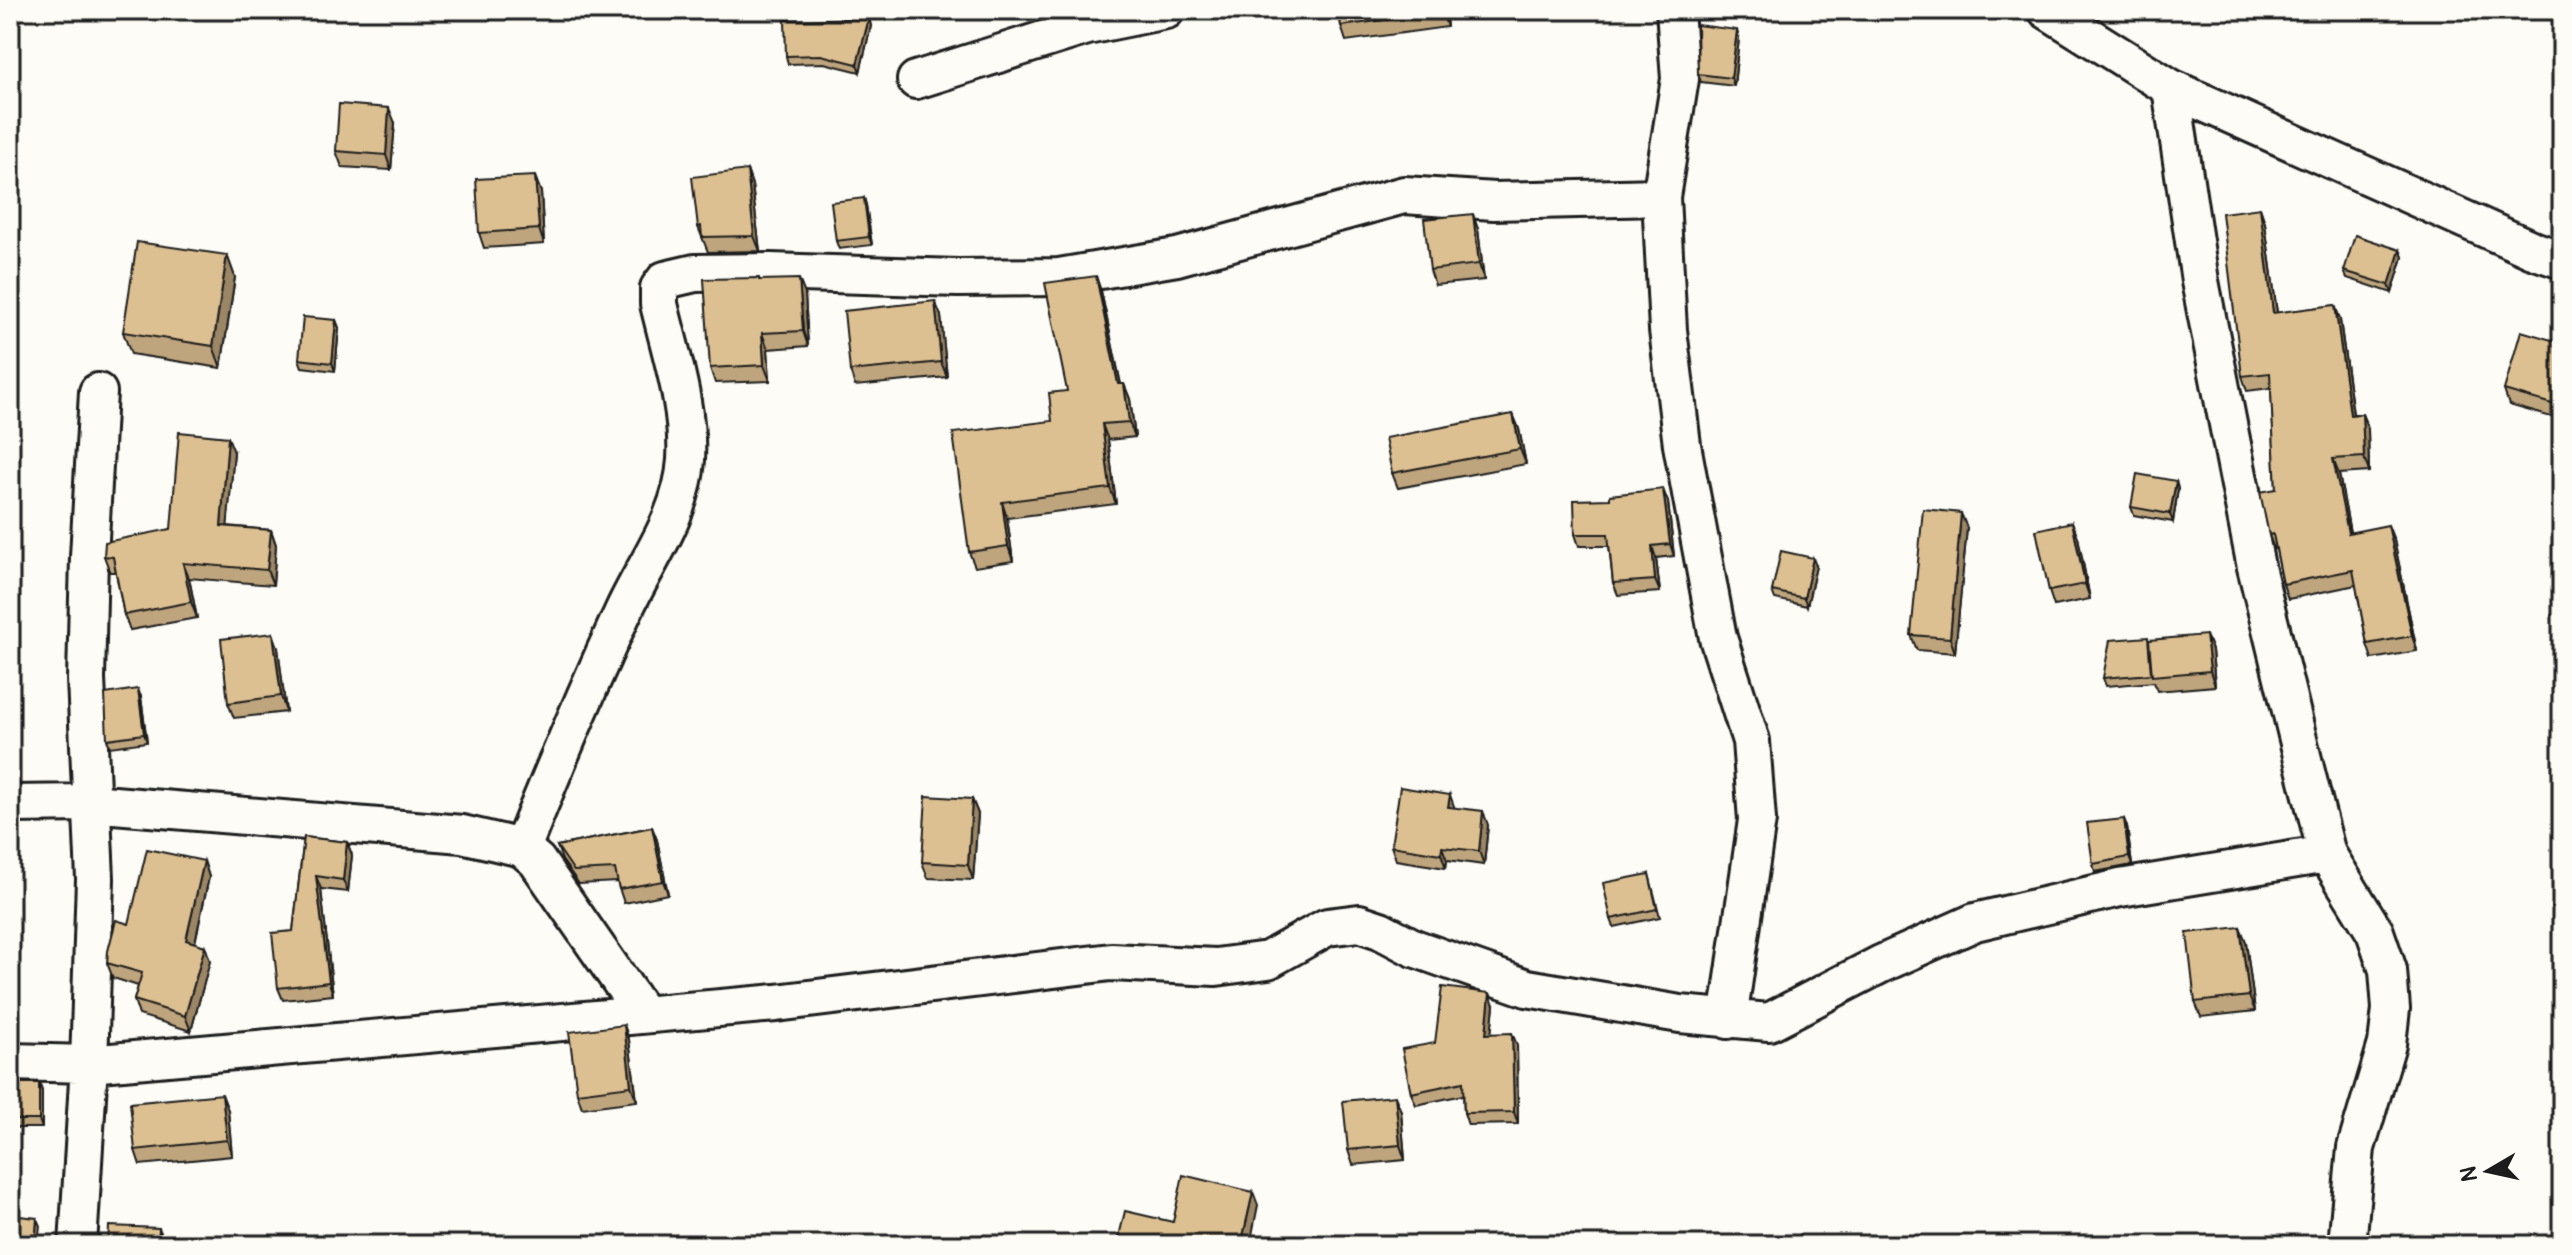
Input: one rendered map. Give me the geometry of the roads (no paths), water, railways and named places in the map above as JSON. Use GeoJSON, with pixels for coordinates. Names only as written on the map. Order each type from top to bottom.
{"type":"FeatureCollection","features":[{"type":"Feature","properties":{"kind":"street"},"geometry":{"type":"LineString","coordinates":[[916,80],[1087,26],[1166,10]]}},
{"type":"Feature","properties":{"kind":"street"},"geometry":{"type":"LineString","coordinates":[[1675,10],[1680,79],[1661,197],[1668,330],[1682,445],[1718,638],[1751,741],[1757,820],[1728,1020]]}},
{"type":"Feature","properties":{"kind":"street"},"geometry":{"type":"LineString","coordinates":[[2047,10],[2171,88],[2533,250],[2562,260]]}},
{"type":"Feature","properties":{"kind":"street"},"geometry":{"type":"LineString","coordinates":[[2171,88],[2200,281],[2256,567],[2327,854],[2375,932],[2388,970],[2391,1009],[2387,1044],[2356,1148],[2347,1245]]}},
{"type":"Feature","properties":{"kind":"street"},"geometry":{"type":"LineString","coordinates":[[522,848],[581,702],[636,585],[670,524],[686,462],[685,411],[659,304],[659,288],[665,280],[695,273],[770,272],[958,278],[1059,277],[1177,257],[1404,195],[1494,201],[1661,197]]}},
{"type":"Feature","properties":{"kind":"street"},"geometry":{"type":"LineString","coordinates":[[78,1245],[89,1064],[95,879],[86,679],[98,392]]}},
{"type":"Feature","properties":{"kind":"street"},"geometry":{"type":"LineString","coordinates":[[10,804],[90,803],[462,834],[522,848],[537,861],[643,1014]]}},
{"type":"Feature","properties":{"kind":"street"},"geometry":{"type":"LineString","coordinates":[[10,1062],[89,1064],[776,1003],[1111,962],[1229,965],[1268,960],[1327,927],[1359,923],[1414,948],[1527,988],[1728,1020],[1769,1022],[1881,964],[1975,922],[2120,888],[2327,854]]}}]}
